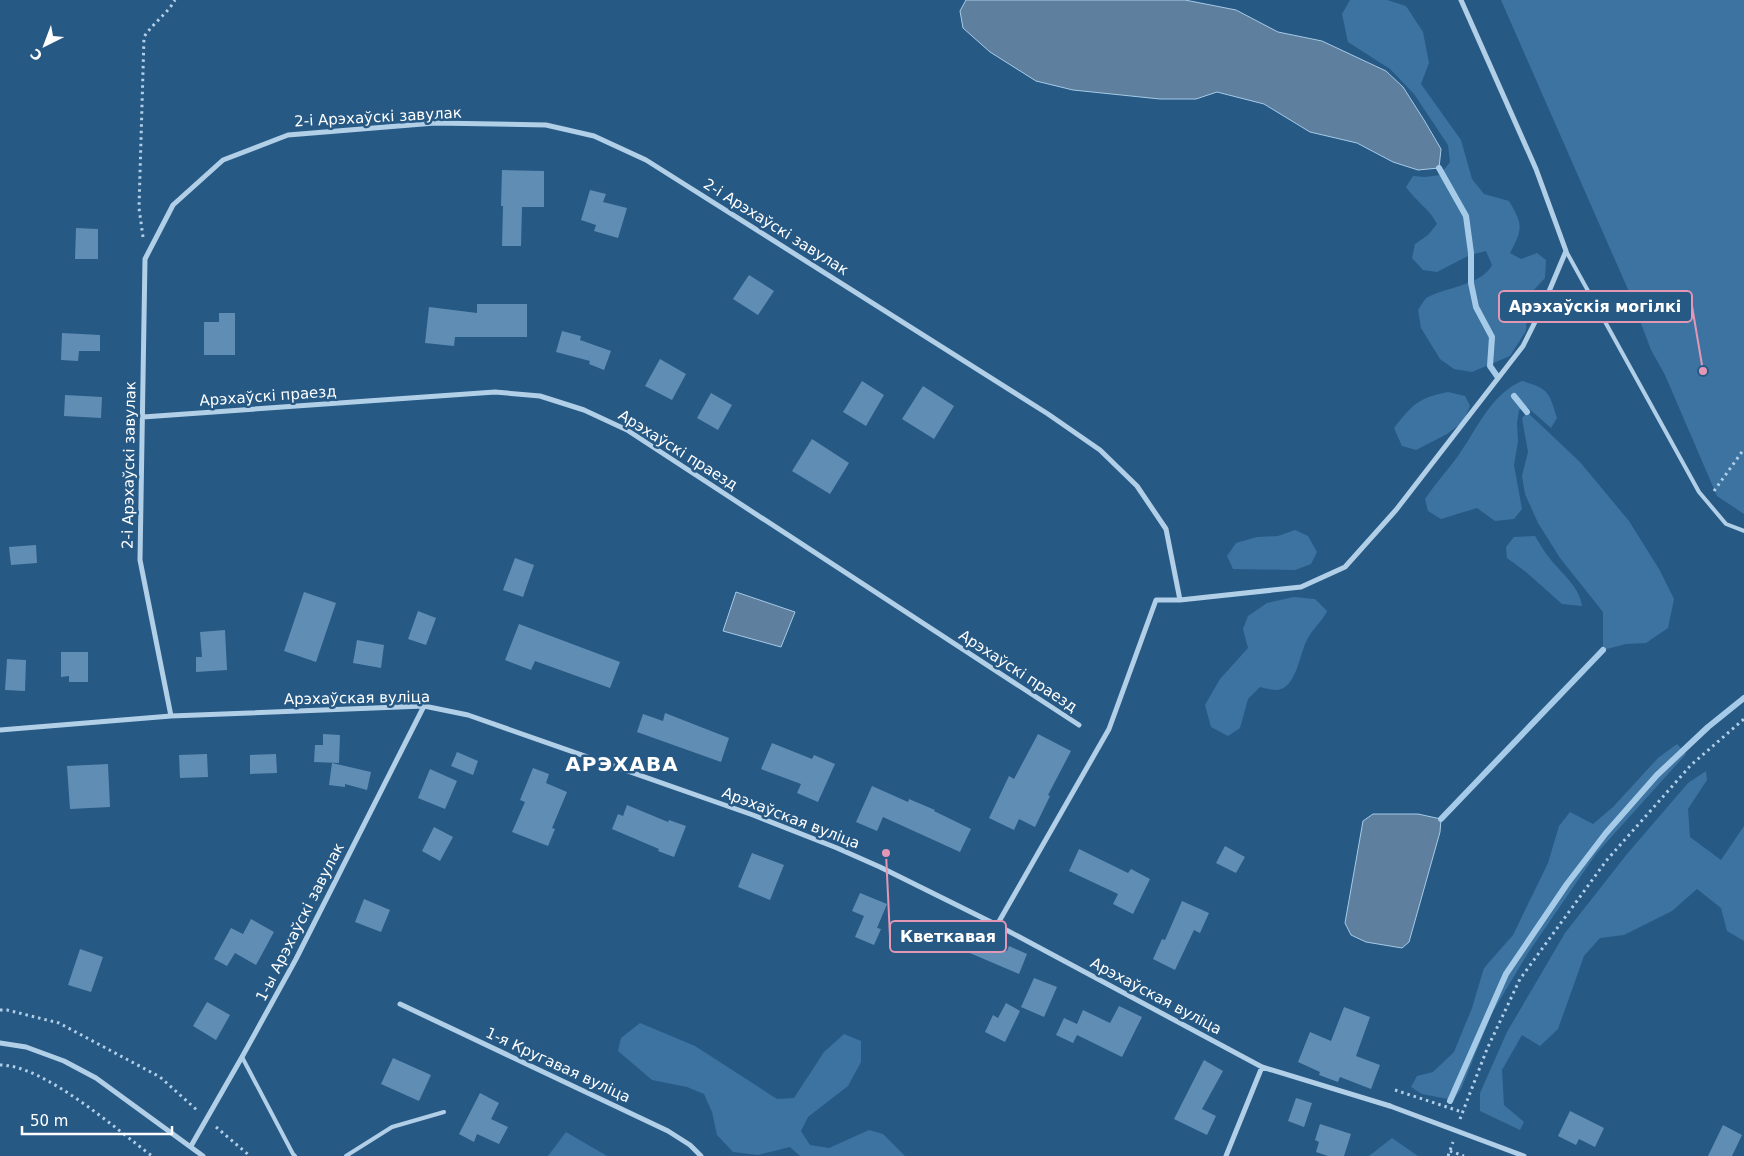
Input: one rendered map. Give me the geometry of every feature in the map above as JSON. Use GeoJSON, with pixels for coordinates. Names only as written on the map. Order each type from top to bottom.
{"type":"FeatureCollection","features":[{"type":"Feature","properties":{"kind":"street"},"geometry":{"type":"LineString","coordinates":[[997,925],[1109,729],[1156,600],[1180,600],[1301,587],[1345,567],[1396,510],[1523,346],[1542,308],[1566,251],[1536,169],[1461,0]]}},
{"type":"Feature","properties":{"kind":"street","name":"2-і Арэхаўскі завулак"},"geometry":{"type":"LineString","coordinates":[[171,716],[140,560],[145,259],[173,205],[223,160],[288,134],[435,123],[546,125],[594,136],[646,160],[1039,409],[1100,450],[1137,486],[1166,529],[1180,600]]}},
{"type":"Feature","properties":{"kind":"street","name":"Арэхаўскі праезд"},"geometry":{"type":"LineString","coordinates":[[143,417],[495,392],[540,396],[584,410],[627,430],[1079,725]]}},
{"type":"Feature","properties":{"kind":"street","name":"Арэхаўская вуліца"},"geometry":{"type":"LineString","coordinates":[[0,730],[171,716],[424,706],[468,715],[752,815],[837,848],[997,925],[1262,1066],[1390,1106],[1524,1156]]}},
{"type":"Feature","properties":{"kind":"street","name":"1-ы Арэхаўскі завулак"},"geometry":{"type":"LineString","coordinates":[[190,1146],[296,959],[424,706]]}},
{"type":"Feature","properties":{"kind":"street","name":"1-я Кругавая вуліца"},"geometry":{"type":"LineString","coordinates":[[400,1004],[668,1131],[690,1145],[701,1156]]}},
{"type":"Feature","properties":{"kind":"street"},"geometry":{"type":"LineString","coordinates":[[0,1043],[26,1048],[64,1061],[96,1078],[203,1156]]}},
{"type":"Feature","properties":{"kind":"street"},"geometry":{"type":"LineString","coordinates":[[1226,1156],[1262,1066]]}},
{"type":"Feature","properties":{"kind":"lane"},"geometry":{"type":"LineString","coordinates":[[1566,251],[1699,492],[1726,524],[1744,531]]}},
{"type":"Feature","properties":{"kind":"lane"},"geometry":{"type":"LineString","coordinates":[[242,1057],[292,1154],[295,1156]]}},
{"type":"Feature","properties":{"kind":"lane"},"geometry":{"type":"LineString","coordinates":[[346,1156],[392,1127],[444,1112]]}},
{"type":"Feature","properties":{"kind":"path"},"geometry":{"type":"LineString","coordinates":[[145,259],[139,208],[144,37],[152,25],[169,10],[175,0]]}},
{"type":"Feature","properties":{"kind":"path"},"geometry":{"type":"LineString","coordinates":[[1706,501],[1744,449]]}},
{"type":"Feature","properties":{"kind":"path"},"geometry":{"type":"LineString","coordinates":[[1457,1128],[1487,1049],[1520,979],[1606,861],[1691,765],[1744,719]]}},
{"type":"Feature","properties":{"kind":"path"},"geometry":{"type":"LineString","coordinates":[[0,1010],[7,1010],[59,1023],[160,1077],[250,1156]]}},
{"type":"Feature","properties":{"kind":"path"},"geometry":{"type":"LineString","coordinates":[[0,1065],[10,1065],[49,1080],[152,1156]]}},
{"type":"Feature","properties":{"kind":"path"},"geometry":{"type":"LineString","coordinates":[[1395,1090],[1462,1112]]}},
{"type":"Feature","properties":{"kind":"path"},"geometry":{"type":"LineString","coordinates":[[1448,1156],[1454,1135]]}},
{"type":"Feature","properties":{"kind":"path"},"geometry":{"type":"LineString","coordinates":[[1450,1151],[1464,1156]]}},
{"type":"Feature","properties":{"kind":"shaded area"},"geometry":{"type":"Polygon","coordinates":[[[966,0],[1185,0],[1236,10],[1278,32],[1322,41],[1386,71],[1403,87],[1441,149],[1439,168],[1418,170],[1393,162],[1357,143],[1310,132],[1264,104],[1217,92],[1196,99],[1160,99],[1073,90],[1036,81],[990,52],[963,28],[960,11],[966,0]]]}},
{"type":"Feature","properties":{"kind":"shaded area"},"geometry":{"type":"Polygon","coordinates":[[[1350,0],[1387,0],[1406,6],[1423,32],[1429,63],[1421,84],[1461,140],[1472,179],[1484,194],[1509,201],[1517,216],[1520,227],[1510,253],[1521,259],[1537,253],[1546,260],[1545,278],[1531,293],[1526,331],[1510,356],[1472,372],[1454,369],[1440,359],[1421,328],[1418,310],[1428,297],[1480,277],[1492,265],[1486,251],[1470,255],[1437,272],[1423,270],[1412,258],[1415,244],[1428,235],[1437,224],[1406,187],[1413,176],[1440,175],[1450,162],[1448,145],[1414,94],[1390,69],[1348,42],[1342,14],[1350,0]]]}},
{"type":"Feature","properties":{"kind":"shaded area"},"geometry":{"type":"Polygon","coordinates":[[[1501,0],[1744,0],[1744,514],[1717,496],[1665,375],[1651,350],[1630,294],[1501,0]]]}},
{"type":"Feature","properties":{"kind":"shaded area"},"geometry":{"type":"Polygon","coordinates":[[[1522,381],[1543,389],[1547,393],[1557,418],[1551,428],[1527,407],[1519,410],[1517,423],[1518,441],[1514,465],[1522,509],[1514,519],[1495,521],[1477,508],[1441,519],[1428,511],[1425,499],[1458,456],[1485,413],[1502,394],[1522,381]]]}},
{"type":"Feature","properties":{"kind":"shaded area"},"geometry":{"type":"Polygon","coordinates":[[[1448,392],[1465,396],[1470,406],[1463,422],[1447,434],[1416,450],[1402,446],[1394,428],[1406,413],[1423,400],[1448,392]]]}},
{"type":"Feature","properties":{"kind":"shaded area"},"geometry":{"type":"Polygon","coordinates":[[[1527,412],[1580,462],[1629,521],[1659,569],[1674,599],[1668,628],[1646,643],[1626,644],[1603,650],[1603,612],[1560,558],[1538,523],[1525,494],[1522,476],[1528,452],[1522,418],[1527,412]]]}},
{"type":"Feature","properties":{"kind":"shaded area"},"geometry":{"type":"Polygon","coordinates":[[[1295,530],[1308,536],[1317,552],[1311,564],[1295,570],[1233,569],[1227,556],[1236,543],[1257,537],[1278,536],[1295,530]]]}},
{"type":"Feature","properties":{"kind":"shaded area"},"geometry":{"type":"Polygon","coordinates":[[[1535,536],[1549,557],[1578,592],[1582,606],[1562,604],[1507,558],[1506,547],[1514,537],[1535,536]]]}},
{"type":"Feature","properties":{"kind":"shaded area"},"geometry":{"type":"Polygon","coordinates":[[[736,592],[795,612],[781,647],[723,631],[736,592]]]}},
{"type":"Feature","properties":{"kind":"shaded area"},"geometry":{"type":"Polygon","coordinates":[[[1294,597],[1315,599],[1327,611],[1307,640],[1289,684],[1276,690],[1260,687],[1248,699],[1240,728],[1228,736],[1211,727],[1205,705],[1220,679],[1248,648],[1243,629],[1248,616],[1267,603],[1294,597]]]}},
{"type":"Feature","properties":{"kind":"shaded area"},"geometry":{"type":"Polygon","coordinates":[[[1677,744],[1686,754],[1596,854],[1528,953],[1492,1013],[1461,1089],[1453,1100],[1422,1094],[1411,1087],[1417,1076],[1433,1072],[1454,1052],[1472,1008],[1484,968],[1513,935],[1548,863],[1559,826],[1570,812],[1593,824],[1613,807],[1658,758],[1677,744]]]}},
{"type":"Feature","properties":{"kind":"shaded area"},"geometry":{"type":"Polygon","coordinates":[[[1706,771],[1707,780],[1688,809],[1690,837],[1721,860],[1744,826],[1744,941],[1727,931],[1721,908],[1697,889],[1672,911],[1624,935],[1600,938],[1584,956],[1558,1029],[1540,1046],[1522,1035],[1502,1070],[1504,1105],[1524,1122],[1520,1130],[1480,1111],[1480,1093],[1507,1032],[1565,933],[1627,854],[1688,783],[1706,771]]]}},
{"type":"Feature","properties":{"kind":"shaded area"},"geometry":{"type":"Polygon","coordinates":[[[1373,814],[1418,814],[1441,819],[1440,832],[1409,942],[1402,948],[1366,942],[1351,935],[1345,923],[1363,821],[1373,814]]]}},
{"type":"Feature","properties":{"kind":"shaded area"},"geometry":{"type":"Polygon","coordinates":[[[640,1023],[695,1046],[777,1099],[794,1098],[824,1052],[844,1034],[861,1041],[861,1062],[848,1086],[808,1117],[801,1131],[810,1145],[829,1148],[869,1130],[883,1134],[905,1156],[800,1156],[790,1147],[758,1155],[733,1152],[717,1135],[712,1112],[704,1094],[687,1087],[652,1080],[618,1051],[621,1038],[640,1023]]]}},
{"type":"Feature","properties":{"kind":"shaded area"},"geometry":{"type":"Polygon","coordinates":[[[566,1132],[607,1156],[548,1156],[566,1132]]]}},
{"type":"Feature","properties":{"kind":"shaded area"},"geometry":{"type":"Polygon","coordinates":[[[1392,1138],[1418,1156],[1369,1156],[1392,1138]]]}},
{"type":"Feature","properties":{"kind":"building"},"geometry":{"type":"Polygon","coordinates":[[[502,170],[544,171],[544,207],[522,207],[521,246],[502,246],[502,170]]]}},
{"type":"Feature","properties":{"kind":"building"},"geometry":{"type":"Polygon","coordinates":[[[590,190],[606,194],[603,202],[627,208],[618,238],[594,231],[596,225],[581,220],[590,190]]]}},
{"type":"Feature","properties":{"kind":"building"},"geometry":{"type":"Polygon","coordinates":[[[76,228],[98,229],[98,259],[75,259],[76,228]]]}},
{"type":"Feature","properties":{"kind":"building"},"geometry":{"type":"Polygon","coordinates":[[[749,275],[774,291],[758,315],[733,299],[749,275]]]}},
{"type":"Feature","properties":{"kind":"building"},"geometry":{"type":"Polygon","coordinates":[[[477,304],[527,304],[527,337],[455,337],[454,346],[425,343],[429,307],[477,313],[477,304]]]}},
{"type":"Feature","properties":{"kind":"building"},"geometry":{"type":"Polygon","coordinates":[[[219,313],[235,313],[235,355],[204,355],[204,322],[219,322],[219,313]]]}},
{"type":"Feature","properties":{"kind":"building"},"geometry":{"type":"Polygon","coordinates":[[[562,331],[581,336],[580,340],[611,351],[604,370],[589,364],[590,361],[556,352],[562,331]]]}},
{"type":"Feature","properties":{"kind":"building"},"geometry":{"type":"Polygon","coordinates":[[[62,333],[100,335],[100,351],[79,351],[78,361],[61,360],[62,333]]]}},
{"type":"Feature","properties":{"kind":"building"},"geometry":{"type":"Polygon","coordinates":[[[660,359],[686,374],[672,400],[645,386],[660,359]]]}},
{"type":"Feature","properties":{"kind":"building"},"geometry":{"type":"Polygon","coordinates":[[[862,381],[884,395],[866,426],[843,412],[862,381]]]}},
{"type":"Feature","properties":{"kind":"building"},"geometry":{"type":"Polygon","coordinates":[[[923,386],[954,406],[934,439],[902,419],[923,386]]]}},
{"type":"Feature","properties":{"kind":"building"},"geometry":{"type":"Polygon","coordinates":[[[711,393],[732,405],[718,430],[697,418],[711,393]]]}},
{"type":"Feature","properties":{"kind":"building"},"geometry":{"type":"Polygon","coordinates":[[[65,395],[102,397],[101,418],[64,416],[65,395]]]}},
{"type":"Feature","properties":{"kind":"building"},"geometry":{"type":"Polygon","coordinates":[[[812,439],[849,463],[830,494],[792,471],[812,439]]]}},
{"type":"Feature","properties":{"kind":"building"},"geometry":{"type":"Polygon","coordinates":[[[36,545],[37,563],[11,565],[9,547],[36,545]]]}},
{"type":"Feature","properties":{"kind":"building"},"geometry":{"type":"Polygon","coordinates":[[[515,558],[534,565],[523,597],[503,590],[515,558]]]}},
{"type":"Feature","properties":{"kind":"building"},"geometry":{"type":"Polygon","coordinates":[[[304,592],[336,603],[316,662],[284,651],[304,592]]]}},
{"type":"Feature","properties":{"kind":"building"},"geometry":{"type":"Polygon","coordinates":[[[418,611],[436,618],[426,645],[408,639],[418,611]]]}},
{"type":"Feature","properties":{"kind":"building"},"geometry":{"type":"Polygon","coordinates":[[[519,624],[620,662],[610,688],[535,661],[531,670],[505,660],[519,624]]]}},
{"type":"Feature","properties":{"kind":"building"},"geometry":{"type":"Polygon","coordinates":[[[225,630],[227,670],[196,672],[196,657],[202,657],[200,632],[225,630]]]}},
{"type":"Feature","properties":{"kind":"building"},"geometry":{"type":"Polygon","coordinates":[[[357,640],[384,645],[381,668],[353,663],[357,640]]]}},
{"type":"Feature","properties":{"kind":"building"},"geometry":{"type":"Polygon","coordinates":[[[61,652],[88,652],[88,682],[69,682],[69,676],[61,677],[61,652]]]}},
{"type":"Feature","properties":{"kind":"building"},"geometry":{"type":"Polygon","coordinates":[[[7,659],[26,660],[25,691],[5,690],[7,659]]]}},
{"type":"Feature","properties":{"kind":"building"},"geometry":{"type":"Polygon","coordinates":[[[665,713],[729,738],[721,762],[637,732],[643,714],[663,721],[665,713]]]}},
{"type":"Feature","properties":{"kind":"building"},"geometry":{"type":"Polygon","coordinates":[[[323,734],[340,735],[339,763],[314,762],[315,745],[323,745],[323,734]]]}},
{"type":"Feature","properties":{"kind":"building"},"geometry":{"type":"Polygon","coordinates":[[[1038,734],[1071,751],[1048,795],[1050,796],[1035,827],[1019,819],[1014,830],[989,818],[1009,776],[1014,779],[1038,734]]]}},
{"type":"Feature","properties":{"kind":"building"},"geometry":{"type":"Polygon","coordinates":[[[772,743],[812,759],[814,755],[835,764],[818,802],[797,793],[801,784],[761,769],[772,743]]]}},
{"type":"Feature","properties":{"kind":"building"},"geometry":{"type":"Polygon","coordinates":[[[457,752],[478,761],[473,775],[451,766],[457,752]]]}},
{"type":"Feature","properties":{"kind":"building"},"geometry":{"type":"Polygon","coordinates":[[[207,754],[208,777],[180,778],[179,755],[207,754]]]}},
{"type":"Feature","properties":{"kind":"building"},"geometry":{"type":"Polygon","coordinates":[[[276,754],[277,773],[250,774],[250,755],[276,754]]]}},
{"type":"Feature","properties":{"kind":"building"},"geometry":{"type":"Polygon","coordinates":[[[332,763],[371,772],[367,790],[345,784],[345,787],[329,785],[332,763]]]}},
{"type":"Feature","properties":{"kind":"building"},"geometry":{"type":"Polygon","coordinates":[[[108,764],[110,807],[70,809],[67,766],[108,764]]]}},
{"type":"Feature","properties":{"kind":"building"},"geometry":{"type":"Polygon","coordinates":[[[533,768],[549,774],[546,783],[567,792],[552,828],[555,829],[548,846],[512,832],[525,802],[520,800],[533,768]]]}},
{"type":"Feature","properties":{"kind":"building"},"geometry":{"type":"Polygon","coordinates":[[[430,769],[457,781],[445,809],[418,798],[430,769]]]}},
{"type":"Feature","properties":{"kind":"building"},"geometry":{"type":"Polygon","coordinates":[[[872,786],[908,802],[909,799],[935,810],[971,829],[960,852],[883,817],[877,831],[856,822],[872,786]]]}},
{"type":"Feature","properties":{"kind":"building"},"geometry":{"type":"Polygon","coordinates":[[[627,805],[668,822],[669,820],[686,826],[674,857],[612,829],[618,814],[623,816],[627,805]]]}},
{"type":"Feature","properties":{"kind":"building"},"geometry":{"type":"Polygon","coordinates":[[[434,827],[453,837],[440,861],[422,851],[434,827]]]}},
{"type":"Feature","properties":{"kind":"building"},"geometry":{"type":"Polygon","coordinates":[[[1225,846],[1245,857],[1236,873],[1216,863],[1225,846]]]}},
{"type":"Feature","properties":{"kind":"building"},"geometry":{"type":"Polygon","coordinates":[[[1079,849],[1128,873],[1131,869],[1150,879],[1133,914],[1113,904],[1118,894],[1069,871],[1079,849]]]}},
{"type":"Feature","properties":{"kind":"building"},"geometry":{"type":"Polygon","coordinates":[[[752,853],[784,865],[770,900],[738,887],[752,853]]]}},
{"type":"Feature","properties":{"kind":"building"},"geometry":{"type":"Polygon","coordinates":[[[860,893],[887,904],[877,928],[881,929],[874,945],[855,937],[864,916],[852,911],[860,893]]]}},
{"type":"Feature","properties":{"kind":"building"},"geometry":{"type":"Polygon","coordinates":[[[364,899],[390,910],[381,932],[355,922],[364,899]]]}},
{"type":"Feature","properties":{"kind":"building"},"geometry":{"type":"Polygon","coordinates":[[[1182,901],[1209,913],[1200,933],[1194,930],[1175,970],[1153,959],[1162,939],[1165,940],[1182,901]]]}},
{"type":"Feature","properties":{"kind":"building"},"geometry":{"type":"Polygon","coordinates":[[[251,919],[274,932],[256,965],[235,953],[227,966],[214,959],[231,928],[243,934],[251,919]]]}},
{"type":"Feature","properties":{"kind":"building"},"geometry":{"type":"Polygon","coordinates":[[[972,935],[1007,951],[1009,946],[1027,954],[1019,974],[965,951],[972,935]]]}},
{"type":"Feature","properties":{"kind":"building"},"geometry":{"type":"Polygon","coordinates":[[[80,949],[103,957],[91,992],[68,985],[80,949]]]}},
{"type":"Feature","properties":{"kind":"building"},"geometry":{"type":"Polygon","coordinates":[[[1034,978],[1057,987],[1044,1017],[1021,1007],[1034,978]]]}},
{"type":"Feature","properties":{"kind":"building"},"geometry":{"type":"Polygon","coordinates":[[[207,1002],[230,1015],[216,1040],[193,1026],[207,1002]]]}},
{"type":"Feature","properties":{"kind":"building"},"geometry":{"type":"Polygon","coordinates":[[[1006,1003],[1020,1011],[1005,1042],[985,1032],[993,1015],[998,1018],[1006,1003]]]}},
{"type":"Feature","properties":{"kind":"building"},"geometry":{"type":"Polygon","coordinates":[[[1119,1006],[1142,1017],[1122,1057],[1077,1035],[1073,1043],[1056,1035],[1064,1018],[1077,1024],[1083,1010],[1110,1023],[1119,1006]]]}},
{"type":"Feature","properties":{"kind":"building"},"geometry":{"type":"Polygon","coordinates":[[[1344,1007],[1370,1017],[1356,1056],[1380,1065],[1371,1089],[1340,1077],[1338,1082],[1319,1075],[1320,1072],[1298,1062],[1310,1032],[1331,1041],[1344,1007]]]}},
{"type":"Feature","properties":{"kind":"building"},"geometry":{"type":"Polygon","coordinates":[[[393,1058],[431,1075],[419,1101],[381,1084],[393,1058]]]}},
{"type":"Feature","properties":{"kind":"building"},"geometry":{"type":"Polygon","coordinates":[[[1204,1060],[1223,1071],[1202,1109],[1216,1116],[1207,1135],[1174,1119],[1204,1060]]]}},
{"type":"Feature","properties":{"kind":"building"},"geometry":{"type":"Polygon","coordinates":[[[480,1093],[499,1103],[491,1119],[508,1127],[499,1144],[477,1134],[474,1142],[459,1134],[480,1093]]]}},
{"type":"Feature","properties":{"kind":"building"},"geometry":{"type":"Polygon","coordinates":[[[1296,1098],[1312,1103],[1304,1127],[1288,1121],[1296,1098]]]}},
{"type":"Feature","properties":{"kind":"building"},"geometry":{"type":"Polygon","coordinates":[[[1570,1111],[1604,1128],[1595,1147],[1579,1139],[1576,1145],[1558,1136],[1570,1111]]]}},
{"type":"Feature","properties":{"kind":"building"},"geometry":{"type":"Polygon","coordinates":[[[1320,1124],[1351,1134],[1344,1156],[1328,1156],[1316,1152],[1319,1142],[1315,1140],[1320,1124]]]}},
{"type":"Feature","properties":{"kind":"building"},"geometry":{"type":"Polygon","coordinates":[[[1723,1125],[1742,1135],[1732,1156],[1708,1156],[1723,1125]]]}},
{"type":"Feature","properties":{"kind":"waterway"},"geometry":{"type":"LineString","coordinates":[[1439,168],[1466,216],[1471,253],[1471,283],[1476,307],[1492,337],[1490,366],[1497,376]]}},
{"type":"Feature","properties":{"kind":"waterway"},"geometry":{"type":"LineString","coordinates":[[1514,396],[1527,412]]}},
{"type":"Feature","properties":{"kind":"waterway"},"geometry":{"type":"LineString","coordinates":[[1441,819],[1603,650]]}},
{"type":"Feature","properties":{"kind":"waterway"},"geometry":{"type":"LineString","coordinates":[[1450,1101],[1506,974],[1567,884],[1606,833],[1657,775],[1708,727],[1744,698]]}},
{"type":"Feature","properties":{"kind":"place","name":"Арэхаўскія могілкі"},"geometry":{"type":"Point","coordinates":[1703,371]}},
{"type":"Feature","properties":{"kind":"place","name":"Кветкавая"},"geometry":{"type":"Point","coordinates":[886,853]}},
{"type":"Feature","properties":{"kind":"district","name":"АРЭХАВА"},"geometry":{"type":"Point","coordinates":[622,764]}}]}
